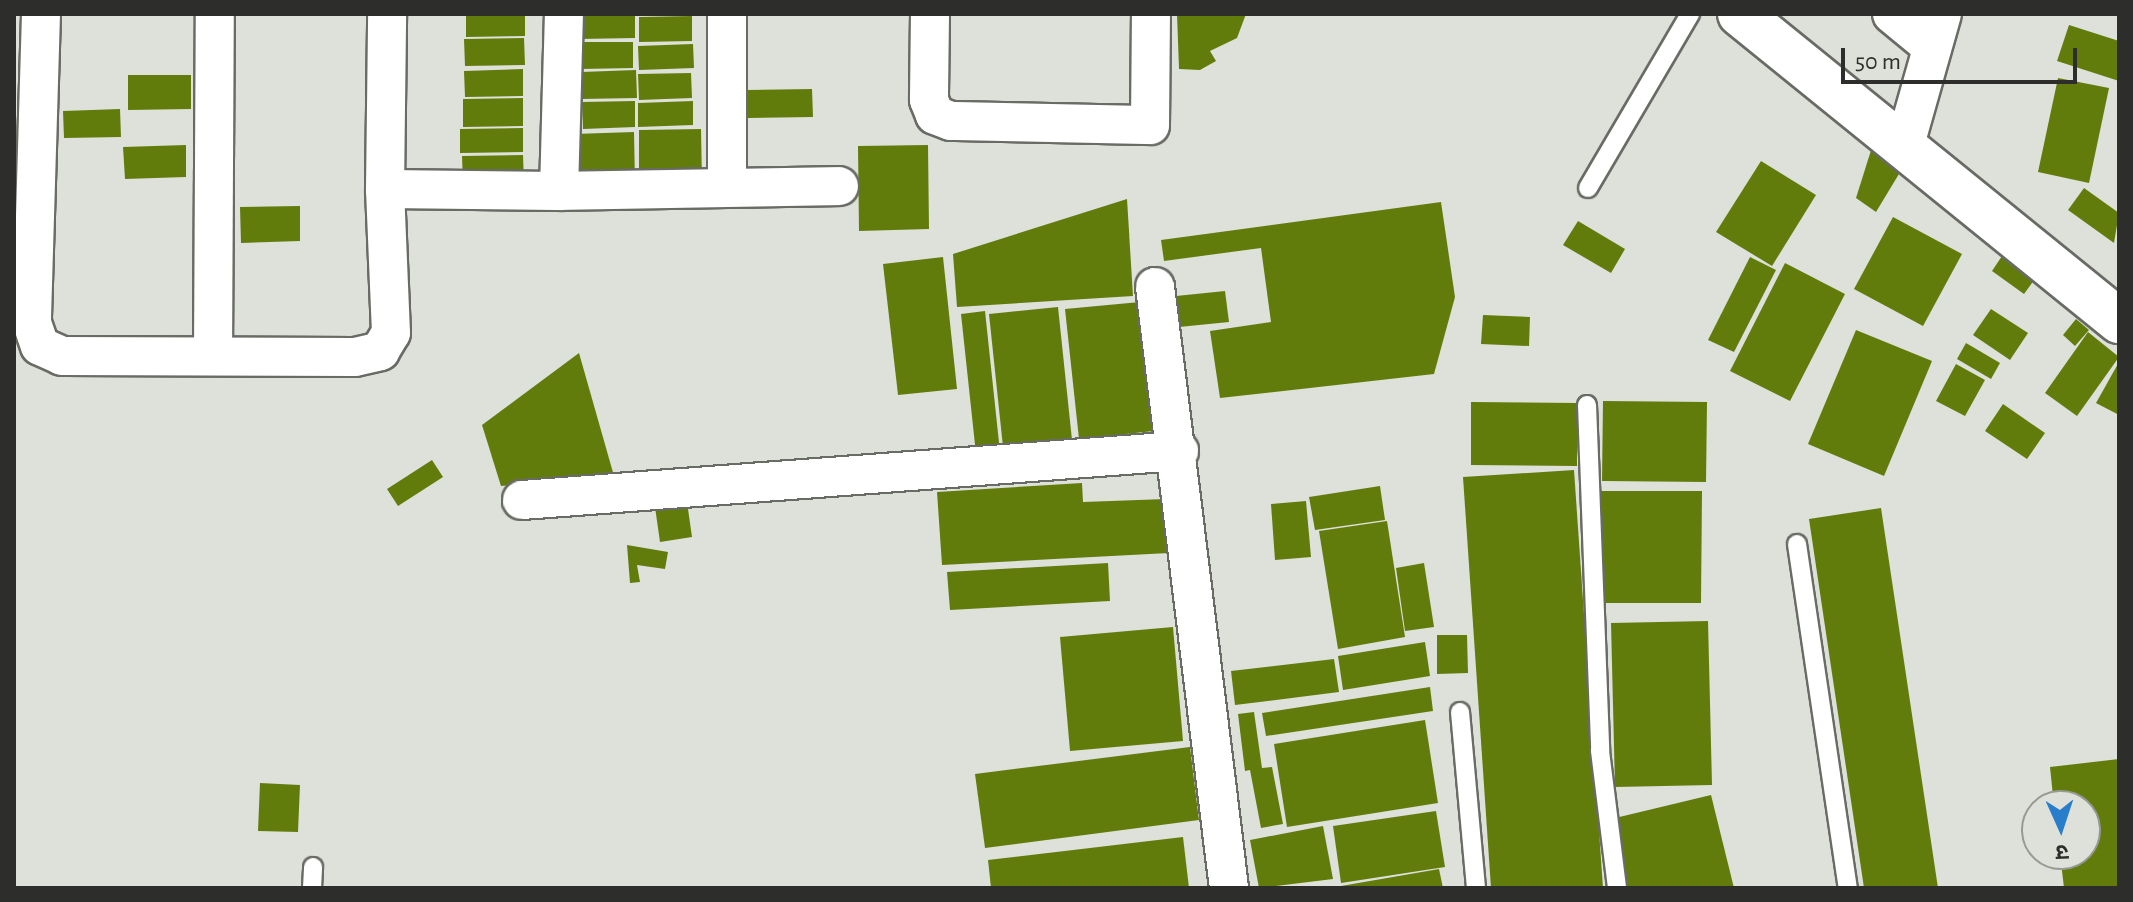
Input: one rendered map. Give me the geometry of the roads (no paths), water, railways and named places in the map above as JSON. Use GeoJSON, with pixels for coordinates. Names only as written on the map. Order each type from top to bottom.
{"type":"FeatureCollection","features":[{"type":"Feature","properties":{"kind":"main road"},"geometry":{"type":"LineString","coordinates":[[1740,14],[2119,321]]}},
{"type":"Feature","properties":{"kind":"street"},"geometry":{"type":"LineString","coordinates":[[41,14],[32,323],[27,351],[62,356],[355,357],[380,351],[391,333],[385,189],[387,14]]}},
{"type":"Feature","properties":{"kind":"street"},"geometry":{"type":"LineString","coordinates":[[213,355],[215,14]]}},
{"type":"Feature","properties":{"kind":"street"},"geometry":{"type":"LineString","coordinates":[[559,191],[564,14]]}},
{"type":"Feature","properties":{"kind":"street"},"geometry":{"type":"LineString","coordinates":[[727,14],[727,186]]}},
{"type":"Feature","properties":{"kind":"street"},"geometry":{"type":"LineString","coordinates":[[930,14],[929,100],[935,115],[951,121],[1150,125],[1151,14]]}},
{"type":"Feature","properties":{"kind":"street"},"geometry":{"type":"LineString","coordinates":[[1892,14],[1937,31],[1904,148]]}},
{"type":"Feature","properties":{"kind":"street"},"geometry":{"type":"LineString","coordinates":[[385,189],[559,191],[839,186]]}},
{"type":"Feature","properties":{"kind":"street"},"geometry":{"type":"LineString","coordinates":[[1155,287],[1179,451],[1229,888]]}},
{"type":"Feature","properties":{"kind":"street"},"geometry":{"type":"LineString","coordinates":[[522,500],[1179,451]]}},
{"type":"Feature","properties":{"kind":"lane"},"geometry":{"type":"LineString","coordinates":[[1588,188],[1690,14]]}},
{"type":"Feature","properties":{"kind":"lane"},"geometry":{"type":"LineString","coordinates":[[1587,405],[1600,751],[1617,888]]}},
{"type":"Feature","properties":{"kind":"lane"},"geometry":{"type":"LineString","coordinates":[[1797,544],[1848,888]]}},
{"type":"Feature","properties":{"kind":"lane"},"geometry":{"type":"LineString","coordinates":[[1460,712],[1476,888]]}},
{"type":"Feature","properties":{"kind":"lane"},"geometry":{"type":"LineString","coordinates":[[312,888],[313,867]]}}]}
